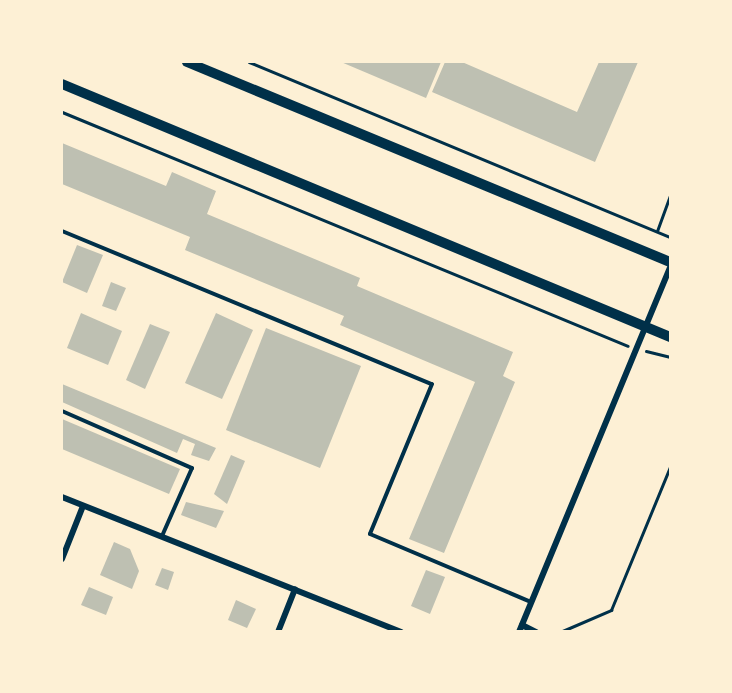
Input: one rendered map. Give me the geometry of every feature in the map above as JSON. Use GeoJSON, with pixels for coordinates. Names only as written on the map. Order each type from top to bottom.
{"type":"FeatureCollection","features":[{"type":"Feature","properties":{"kind":"main road"},"geometry":{"type":"LineString","coordinates":[[188,62],[670,262]]}},
{"type":"Feature","properties":{"kind":"main road"},"geometry":{"type":"LineString","coordinates":[[62,84],[670,337]]}},
{"type":"Feature","properties":{"kind":"street"},"geometry":{"type":"LineString","coordinates":[[537,632],[520,628],[670,267]]}},
{"type":"Feature","properties":{"kind":"street"},"geometry":{"type":"LineString","coordinates":[[62,497],[400,632]]}},
{"type":"Feature","properties":{"kind":"street"},"geometry":{"type":"LineString","coordinates":[[62,559],[83,506]]}},
{"type":"Feature","properties":{"kind":"street"},"geometry":{"type":"LineString","coordinates":[[278,632],[295,589]]}},
{"type":"Feature","properties":{"kind":"lane"},"geometry":{"type":"LineString","coordinates":[[62,231],[432,384],[370,534],[531,602]]}},
{"type":"Feature","properties":{"kind":"lane"},"geometry":{"type":"LineString","coordinates":[[62,411],[192,468],[162,536]]}},
{"type":"Feature","properties":{"kind":"path"},"geometry":{"type":"LineString","coordinates":[[249,62],[670,237]]}},
{"type":"Feature","properties":{"kind":"path"},"geometry":{"type":"LineString","coordinates":[[62,112],[636,349],[670,357]]}},
{"type":"Feature","properties":{"kind":"path"},"geometry":{"type":"LineString","coordinates":[[657,231],[670,196]]}},
{"type":"Feature","properties":{"kind":"path"},"geometry":{"type":"LineString","coordinates":[[560,632],[611,610],[670,467]]}},
{"type":"Feature","properties":{"kind":"building"},"geometry":{"type":"Polygon","coordinates":[[[341,62],[441,62],[426,98],[341,62]]]}},
{"type":"Feature","properties":{"kind":"building"},"geometry":{"type":"Polygon","coordinates":[[[445,62],[462,62],[577,112],[599,62],[638,62],[595,162],[432,92],[445,62]]]}},
{"type":"Feature","properties":{"kind":"building"},"geometry":{"type":"Polygon","coordinates":[[[62,143],[166,186],[172,172],[216,191],[207,214],[360,278],[357,286],[513,352],[503,376],[515,382],[444,553],[409,539],[475,382],[340,325],[344,316],[185,250],[190,237],[62,184],[62,143]]]}},
{"type":"Feature","properties":{"kind":"building"},"geometry":{"type":"Polygon","coordinates":[[[77,245],[103,255],[87,293],[62,282],[77,245]]]}},
{"type":"Feature","properties":{"kind":"building"},"geometry":{"type":"Polygon","coordinates":[[[111,282],[126,288],[116,311],[102,306],[111,282]]]}},
{"type":"Feature","properties":{"kind":"building"},"geometry":{"type":"Polygon","coordinates":[[[81,313],[122,331],[108,365],[67,348],[81,313]]]}},
{"type":"Feature","properties":{"kind":"building"},"geometry":{"type":"Polygon","coordinates":[[[216,313],[253,330],[222,399],[185,383],[216,313]]]}},
{"type":"Feature","properties":{"kind":"building"},"geometry":{"type":"Polygon","coordinates":[[[150,324],[170,332],[145,389],[126,380],[150,324]]]}},
{"type":"Feature","properties":{"kind":"building"},"geometry":{"type":"Polygon","coordinates":[[[266,328],[361,366],[320,468],[226,430],[266,328]]]}},
{"type":"Feature","properties":{"kind":"building"},"geometry":{"type":"Polygon","coordinates":[[[62,384],[216,448],[209,461],[191,455],[195,444],[183,439],[177,453],[62,402],[62,384]]]}},
{"type":"Feature","properties":{"kind":"building"},"geometry":{"type":"Polygon","coordinates":[[[62,419],[180,469],[169,494],[62,449],[62,419]]]}},
{"type":"Feature","properties":{"kind":"building"},"geometry":{"type":"Polygon","coordinates":[[[231,455],[245,461],[227,504],[214,494],[231,455]]]}},
{"type":"Feature","properties":{"kind":"building"},"geometry":{"type":"Polygon","coordinates":[[[186,502],[224,511],[216,528],[181,515],[186,502]]]}},
{"type":"Feature","properties":{"kind":"building"},"geometry":{"type":"Polygon","coordinates":[[[114,542],[130,549],[139,571],[132,589],[100,575],[114,542]]]}},
{"type":"Feature","properties":{"kind":"building"},"geometry":{"type":"Polygon","coordinates":[[[162,568],[174,572],[168,590],[155,585],[162,568]]]}},
{"type":"Feature","properties":{"kind":"building"},"geometry":{"type":"Polygon","coordinates":[[[426,570],[445,577],[430,614],[411,606],[426,570]]]}},
{"type":"Feature","properties":{"kind":"building"},"geometry":{"type":"Polygon","coordinates":[[[89,587],[113,597],[106,615],[81,605],[89,587]]]}},
{"type":"Feature","properties":{"kind":"building"},"geometry":{"type":"Polygon","coordinates":[[[236,600],[256,609],[247,628],[228,620],[236,600]]]}}]}
